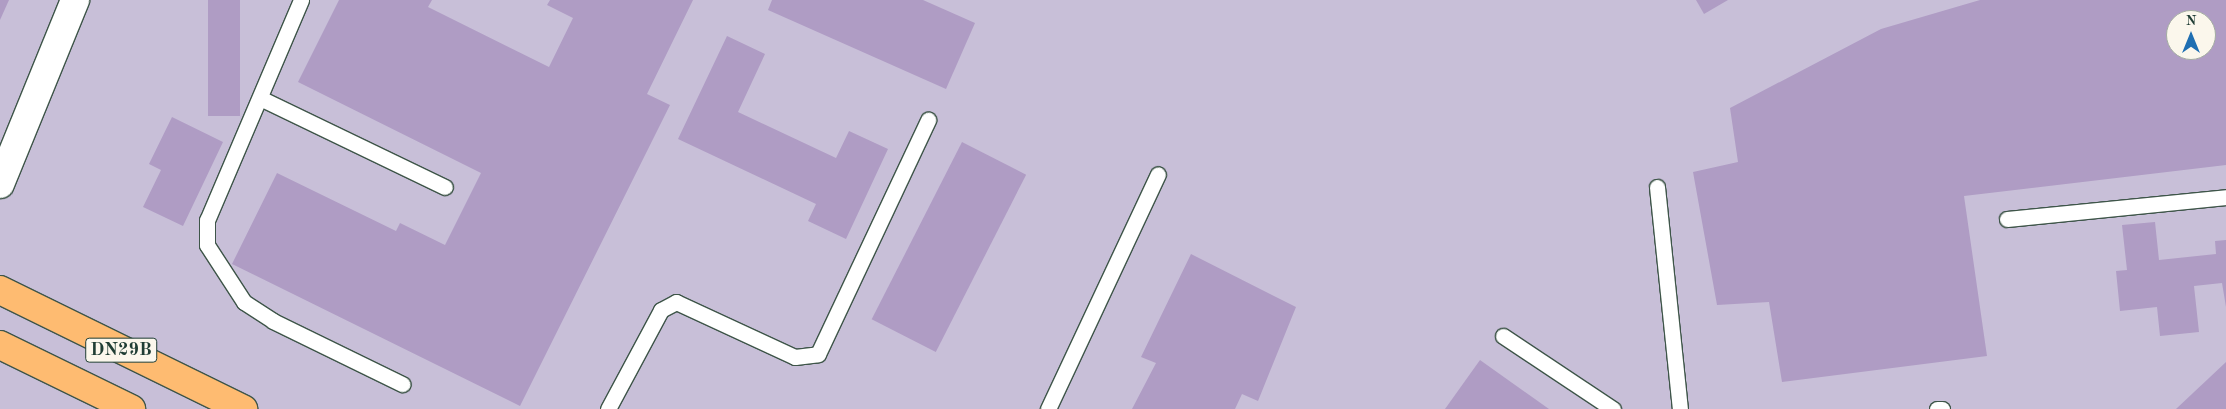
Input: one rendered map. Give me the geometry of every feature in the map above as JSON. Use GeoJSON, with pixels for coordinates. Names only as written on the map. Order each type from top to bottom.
{"type":"FeatureCollection","features":[{"type":"Feature","properties":{"kind":"main road","name":"DN29B"},"geometry":{"type":"LineString","coordinates":[[0,290],[243,409]]}},
{"type":"Feature","properties":{"kind":"main road","name":"DN29B"},"geometry":{"type":"LineString","coordinates":[[0,345],[131,409]]}},
{"type":"Feature","properties":{"kind":"street"},"geometry":{"type":"LineString","coordinates":[[0,184],[75,0]]}},
{"type":"Feature","properties":{"kind":"lane"},"geometry":{"type":"LineString","coordinates":[[302,0],[207,220],[207,244],[244,302],[273,321],[402,384]]}},
{"type":"Feature","properties":{"kind":"lane"},"geometry":{"type":"LineString","coordinates":[[260,98],[445,187]]}},
{"type":"Feature","properties":{"kind":"lane"},"geometry":{"type":"LineString","coordinates":[[608,409],[661,310],[676,302],[795,357],[818,354],[928,120]]}},
{"type":"Feature","properties":{"kind":"lane"},"geometry":{"type":"LineString","coordinates":[[1048,409],[1158,174]]}},
{"type":"Feature","properties":{"kind":"lane"},"geometry":{"type":"LineString","coordinates":[[1657,187],[1680,409]]}},
{"type":"Feature","properties":{"kind":"lane"},"geometry":{"type":"LineString","coordinates":[[2007,219],[2226,197]]}},
{"type":"Feature","properties":{"kind":"lane"},"geometry":{"type":"LineString","coordinates":[[1503,336],[1613,409]]}},
{"type":"Feature","properties":{"kind":"lane"},"geometry":{"type":"LineString","coordinates":[[1937,409],[1942,408]]}},
{"type":"Feature","properties":{"kind":"shaded area"},"geometry":{"type":"Polygon","coordinates":[[[0,0],[2226,0],[2226,409],[0,409],[0,0]]]}},
{"type":"Feature","properties":{"kind":"building"},"geometry":{"type":"Polygon","coordinates":[[[0,0],[9,0],[0,20],[0,0]]]}},
{"type":"Feature","properties":{"kind":"building"},"geometry":{"type":"Polygon","coordinates":[[[208,0],[240,0],[240,116],[208,116],[208,0]]]}},
{"type":"Feature","properties":{"kind":"building"},"geometry":{"type":"Polygon","coordinates":[[[339,0],[432,0],[428,7],[549,67],[573,18],[547,5],[550,0],[693,0],[647,94],[670,105],[520,406],[232,264],[277,173],[396,231],[400,223],[445,245],[481,173],[298,82],[339,0]]]}},
{"type":"Feature","properties":{"kind":"building"},"geometry":{"type":"Polygon","coordinates":[[[772,0],[923,0],[975,23],[946,89],[768,10],[772,0]]]}},
{"type":"Feature","properties":{"kind":"building"},"geometry":{"type":"Polygon","coordinates":[[[1696,0],[1728,0],[1704,14],[1696,0]]]}},
{"type":"Feature","properties":{"kind":"building"},"geometry":{"type":"Polygon","coordinates":[[[1980,0],[2226,0],[2226,165],[1964,196],[1987,356],[1782,382],[1769,302],[1717,305],[1693,172],[1738,162],[1730,108],[1881,29],[1980,0]]]}},
{"type":"Feature","properties":{"kind":"building"},"geometry":{"type":"Polygon","coordinates":[[[727,36],[765,54],[738,112],[836,158],[849,131],[888,149],[846,239],[808,221],[816,204],[678,139],[727,36]]]}},
{"type":"Feature","properties":{"kind":"building"},"geometry":{"type":"Polygon","coordinates":[[[172,117],[223,142],[183,226],[143,207],[161,170],[149,164],[172,117]]]}},
{"type":"Feature","properties":{"kind":"building"},"geometry":{"type":"Polygon","coordinates":[[[962,142],[1026,175],[936,352],[872,319],[962,142]]]}},
{"type":"Feature","properties":{"kind":"building"},"geometry":{"type":"Polygon","coordinates":[[[2155,222],[2159,260],[2216,254],[2215,241],[2226,240],[2226,307],[2222,283],[2194,286],[2199,332],[2160,336],[2157,307],[2120,311],[2116,271],[2127,270],[2122,225],[2155,222]]]}},
{"type":"Feature","properties":{"kind":"building"},"geometry":{"type":"Polygon","coordinates":[[[1191,254],[1296,307],[1258,401],[1242,394],[1235,409],[1132,409],[1156,363],[1141,357],[1191,254]]]}},
{"type":"Feature","properties":{"kind":"building"},"geometry":{"type":"Polygon","coordinates":[[[1480,360],[1549,409],[1445,409],[1480,360]]]}},
{"type":"Feature","properties":{"kind":"building"},"geometry":{"type":"Polygon","coordinates":[[[2226,362],[2226,409],[2176,409],[2226,362]]]}}]}
